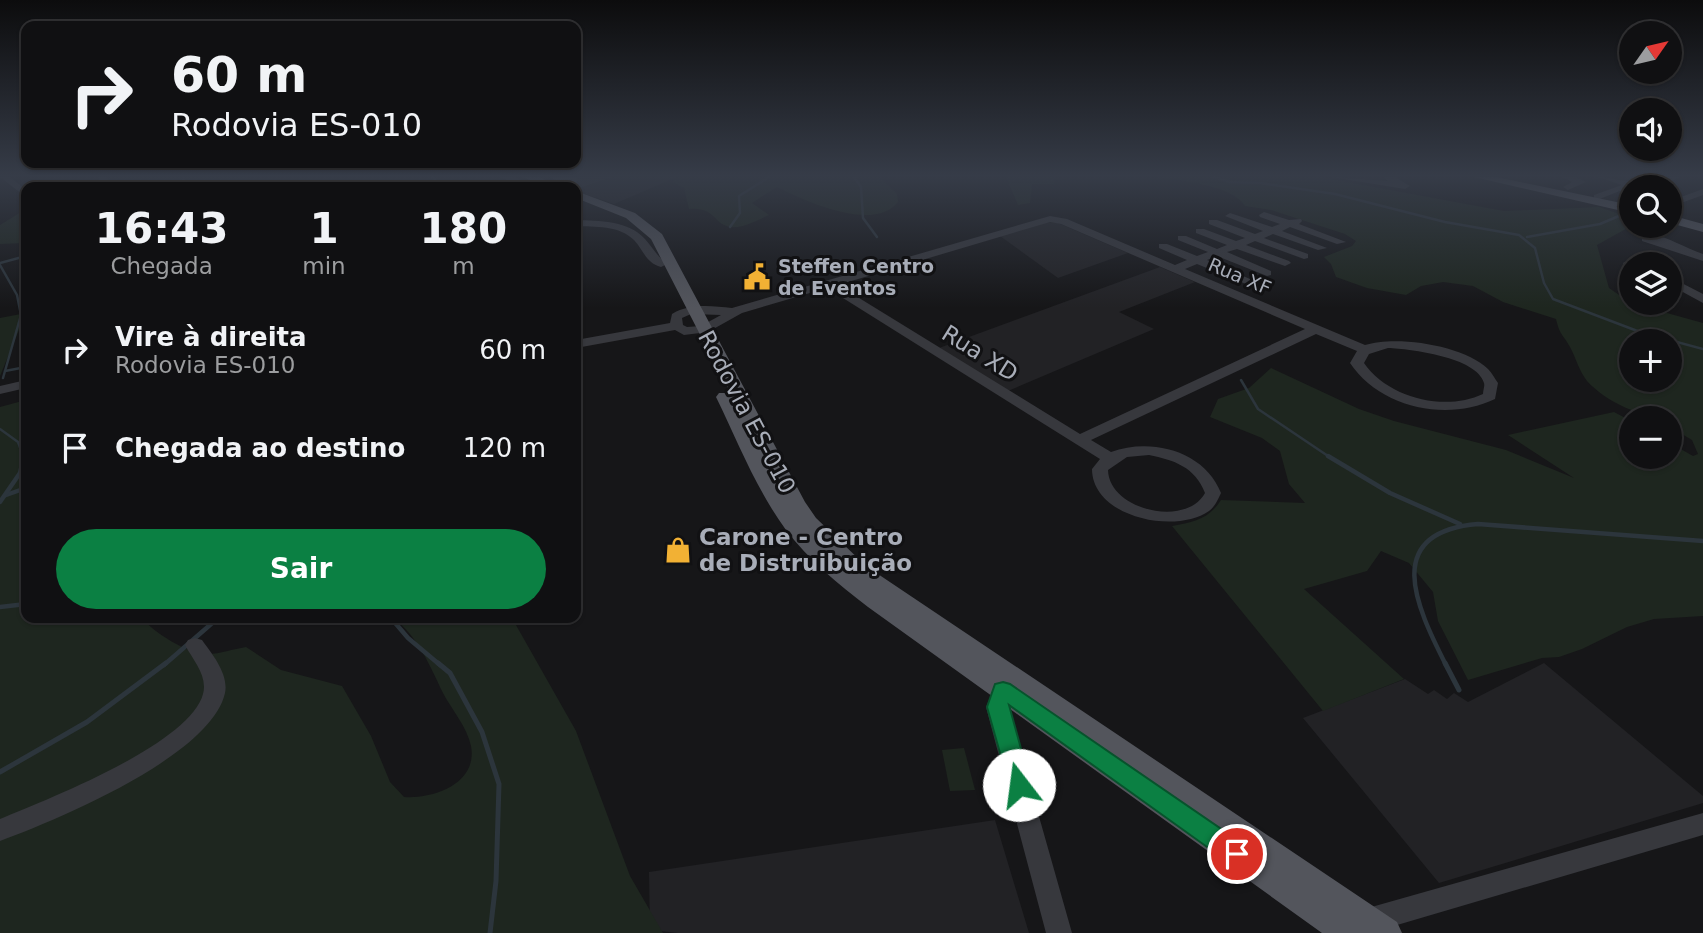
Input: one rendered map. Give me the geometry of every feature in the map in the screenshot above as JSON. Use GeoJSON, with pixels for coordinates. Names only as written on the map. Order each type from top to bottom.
{"type":"FeatureCollection","features":[{"type":"Feature","properties":{"kind":"main road","name":"Rodovia ES-010"},"geometry":{"type":"LineString","coordinates":[[624,221],[641,235],[696,320],[794,502],[809,523],[858,571],[1368,929]]}},
{"type":"Feature","properties":{"kind":"main road","name":"Rodovia ES-010"},"geometry":{"type":"LineString","coordinates":[[638,221],[657,237],[771,491],[803,537],[838,572],[1003,690],[1368,929]]}},
{"type":"Feature","properties":{"kind":"main road"},"geometry":{"type":"LineString","coordinates":[[1683,221],[1703,226]]}},
{"type":"Feature","properties":{"kind":"street","name":"Rua XF"},"geometry":{"type":"LineString","coordinates":[[581,343],[738,310],[1045,221]]}},
{"type":"Feature","properties":{"kind":"street","name":"Rua XF"},"geometry":{"type":"LineString","coordinates":[[1060,221],[1365,350]]}},
{"type":"Feature","properties":{"kind":"street"},"geometry":{"type":"LineString","coordinates":[[1244,221],[1322,248]]}},
{"type":"Feature","properties":{"kind":"street"},"geometry":{"type":"LineString","coordinates":[[1284,221],[1344,241]]}},
{"type":"Feature","properties":{"kind":"street"},"geometry":{"type":"LineString","coordinates":[[1289,221],[1293,223]]}},
{"type":"Feature","properties":{"kind":"street"},"geometry":{"type":"LineString","coordinates":[[1213,222],[1304,256]]}},
{"type":"Feature","properties":{"kind":"street"},"geometry":{"type":"LineString","coordinates":[[1175,269],[1293,223]]}},
{"type":"Feature","properties":{"kind":"street"},"geometry":{"type":"LineString","coordinates":[[581,224],[623,229],[636,236],[653,261],[661,264]]}},
{"type":"Feature","properties":{"kind":"street"},"geometry":{"type":"LineString","coordinates":[[1200,231],[1285,263]]}},
{"type":"Feature","properties":{"kind":"street"},"geometry":{"type":"LineString","coordinates":[[1182,238],[1267,273]]}},
{"type":"Feature","properties":{"kind":"street"},"geometry":{"type":"LineString","coordinates":[[1665,244],[1703,258]]}},
{"type":"Feature","properties":{"kind":"street"},"geometry":{"type":"LineString","coordinates":[[1163,246],[1246,281]]}},
{"type":"Feature","properties":{"kind":"street","name":"Rua XD"},"geometry":{"type":"LineString","coordinates":[[829,284],[1109,458]]}},
{"type":"Feature","properties":{"kind":"street"},"geometry":{"type":"LineString","coordinates":[[1682,287],[1703,299]]}},
{"type":"Feature","properties":{"kind":"street"},"geometry":{"type":"LineString","coordinates":[[1079,440],[1315,329]]}},
{"type":"Feature","properties":{"kind":"street"},"geometry":{"type":"LineString","coordinates":[[1396,344],[1440,351],[1477,368],[1490,381],[1493,389],[1490,396],[1470,405],[1444,406],[1415,401],[1368,379],[1357,363],[1365,350],[1396,344]]}},
{"type":"Feature","properties":{"kind":"street"},"geometry":{"type":"LineString","coordinates":[[0,390],[21,385]]}},
{"type":"Feature","properties":{"kind":"street"},"geometry":{"type":"LineString","coordinates":[[0,401],[21,395]]}},
{"type":"Feature","properties":{"kind":"street"},"geometry":{"type":"LineString","coordinates":[[1149,450],[1173,455],[1195,465],[1209,479],[1213,493],[1205,506],[1187,514],[1162,516],[1136,510],[1114,498],[1101,484],[1100,469],[1109,458],[1126,451],[1149,450]]}},
{"type":"Feature","properties":{"kind":"street"},"geometry":{"type":"LineString","coordinates":[[0,830],[97,787],[141,763],[188,732],[206,711],[214,694],[212,670],[195,645]]}},
{"type":"Feature","properties":{"kind":"street"},"geometry":{"type":"LineString","coordinates":[[1003,690],[997,707],[1059,933]]}},
{"type":"Feature","properties":{"kind":"street"},"geometry":{"type":"LineString","coordinates":[[1368,929],[1703,824]]}},
{"type":"Feature","properties":{"kind":"shaded area"},"geometry":{"type":"Polygon","coordinates":[[[7,221],[21,221],[21,243],[0,244],[0,225],[7,221]]]}},
{"type":"Feature","properties":{"kind":"shaded area"},"geometry":{"type":"Polygon","coordinates":[[[717,221],[756,221],[735,227],[717,221]]]}},
{"type":"Feature","properties":{"kind":"shaded area"},"geometry":{"type":"Polygon","coordinates":[[[1303,221],[1619,221],[1619,233],[1597,245],[1609,288],[1619,295],[1619,315],[1674,315],[1703,323],[1703,616],[1654,619],[1627,627],[1559,657],[1542,658],[1468,680],[1438,621],[1433,592],[1409,563],[1381,551],[1367,571],[1304,589],[1404,679],[1323,711],[1172,526],[1200,519],[1211,512],[1221,500],[1305,503],[1289,484],[1280,451],[1262,438],[1210,417],[1218,399],[1249,388],[1271,368],[1359,409],[1394,421],[1506,450],[1574,478],[1508,435],[1614,412],[1619,415],[1619,469],[1682,469],[1682,450],[1693,456],[1698,454],[1692,440],[1682,434],[1682,406],[1623,406],[1595,389],[1582,373],[1556,319],[1503,302],[1473,286],[1443,282],[1421,286],[1406,295],[1367,288],[1336,277],[1331,264],[1324,257],[1352,246],[1356,241],[1345,234],[1303,221]]]}},
{"type":"Feature","properties":{"kind":"shaded area"},"geometry":{"type":"Polygon","coordinates":[[[1047,222],[1058,223],[1128,253],[1058,278],[1000,236],[1047,222]]]}},
{"type":"Feature","properties":{"kind":"shaded area"},"geometry":{"type":"Polygon","coordinates":[[[1160,267],[1195,282],[1119,312],[1154,329],[1008,391],[939,348],[1160,267]]]}},
{"type":"Feature","properties":{"kind":"shaded area"},"geometry":{"type":"Polygon","coordinates":[[[21,314],[21,325],[0,376],[0,318],[21,314]]]}},
{"type":"Feature","properties":{"kind":"shaded area"},"geometry":{"type":"Polygon","coordinates":[[[21,401],[21,623],[146,623],[163,636],[191,651],[213,654],[246,647],[281,670],[342,686],[371,736],[390,782],[404,797],[415,797],[440,792],[461,779],[468,770],[471,746],[463,725],[422,652],[399,623],[515,623],[576,731],[630,876],[663,933],[0,933],[0,407],[21,401]]]}},
{"type":"Feature","properties":{"kind":"shaded area"},"geometry":{"type":"Polygon","coordinates":[[[1544,663],[1703,796],[1703,803],[1439,883],[1303,718],[1405,679],[1428,694],[1434,690],[1447,699],[1454,693],[1468,702],[1544,663]]]}},
{"type":"Feature","properties":{"kind":"shaded area"},"geometry":{"type":"Polygon","coordinates":[[[964,748],[975,790],[950,791],[942,750],[964,748]]]}},
{"type":"Feature","properties":{"kind":"shaded area"},"geometry":{"type":"Polygon","coordinates":[[[995,820],[1029,933],[678,933],[650,930],[649,872],[995,820]]]}},
{"type":"Feature","properties":{"kind":"waterway"},"geometry":{"type":"LineString","coordinates":[[730,227],[735,221]]}},
{"type":"Feature","properties":{"kind":"waterway"},"geometry":{"type":"LineString","coordinates":[[865,221],[877,237]]}},
{"type":"Feature","properties":{"kind":"waterway"},"geometry":{"type":"LineString","coordinates":[[1439,221],[1519,235],[1535,248],[1544,283],[1553,299],[1640,332],[1703,349]]}},
{"type":"Feature","properties":{"kind":"waterway"},"geometry":{"type":"LineString","coordinates":[[1527,237],[1608,221]]}},
{"type":"Feature","properties":{"kind":"waterway"},"geometry":{"type":"LineString","coordinates":[[0,263],[21,257]]}},
{"type":"Feature","properties":{"kind":"waterway"},"geometry":{"type":"LineString","coordinates":[[0,265],[17,295],[21,315],[5,371]]}},
{"type":"Feature","properties":{"kind":"waterway"},"geometry":{"type":"LineString","coordinates":[[5,371],[21,368]]}},
{"type":"Feature","properties":{"kind":"waterway"},"geometry":{"type":"LineString","coordinates":[[3,378],[5,371]]}},
{"type":"Feature","properties":{"kind":"waterway"},"geometry":{"type":"LineString","coordinates":[[1241,380],[1258,409],[1328,456]]}},
{"type":"Feature","properties":{"kind":"waterway"},"geometry":{"type":"LineString","coordinates":[[0,429],[18,442],[21,450]]}},
{"type":"Feature","properties":{"kind":"waterway"},"geometry":{"type":"LineString","coordinates":[[1328,456],[1390,493],[1460,524]]}},
{"type":"Feature","properties":{"kind":"waterway"},"geometry":{"type":"LineString","coordinates":[[0,502],[21,469]]}},
{"type":"Feature","properties":{"kind":"waterway"},"geometry":{"type":"LineString","coordinates":[[6,495],[21,490]]}},
{"type":"Feature","properties":{"kind":"waterway"},"geometry":{"type":"LineString","coordinates":[[1446,664],[1417,597],[1414,575],[1417,557],[1428,541],[1448,530],[1478,524],[1703,541]]}},
{"type":"Feature","properties":{"kind":"waterway"},"geometry":{"type":"LineString","coordinates":[[0,607],[21,605]]}},
{"type":"Feature","properties":{"kind":"waterway"},"geometry":{"type":"LineString","coordinates":[[164,665],[212,623]]}},
{"type":"Feature","properties":{"kind":"waterway"},"geometry":{"type":"LineString","coordinates":[[395,623],[408,638],[440,665]]}},
{"type":"Feature","properties":{"kind":"waterway"},"geometry":{"type":"LineString","coordinates":[[0,772],[87,722],[166,663]]}},
{"type":"Feature","properties":{"kind":"waterway"},"geometry":{"type":"LineString","coordinates":[[438,663],[450,673],[482,732],[499,784],[496,881],[490,933]]}},
{"type":"Feature","properties":{"kind":"waterway"},"geometry":{"type":"LineString","coordinates":[[1446,664],[1459,690]]}},
{"type":"Feature","properties":{"kind":"place","name":"Steffen Centro de Eventos"},"geometry":{"type":"Point","coordinates":[757,277]}},
{"type":"Feature","properties":{"kind":"place","name":"Carone - Centro de Distruibuição"},"geometry":{"type":"Point","coordinates":[678,550]}},
{"type":"Feature","properties":{"kind":"route"},"geometry":{"type":"LineString","coordinates":[[1019,785],[997,707],[1003,690],[1237,854]]}}]}
